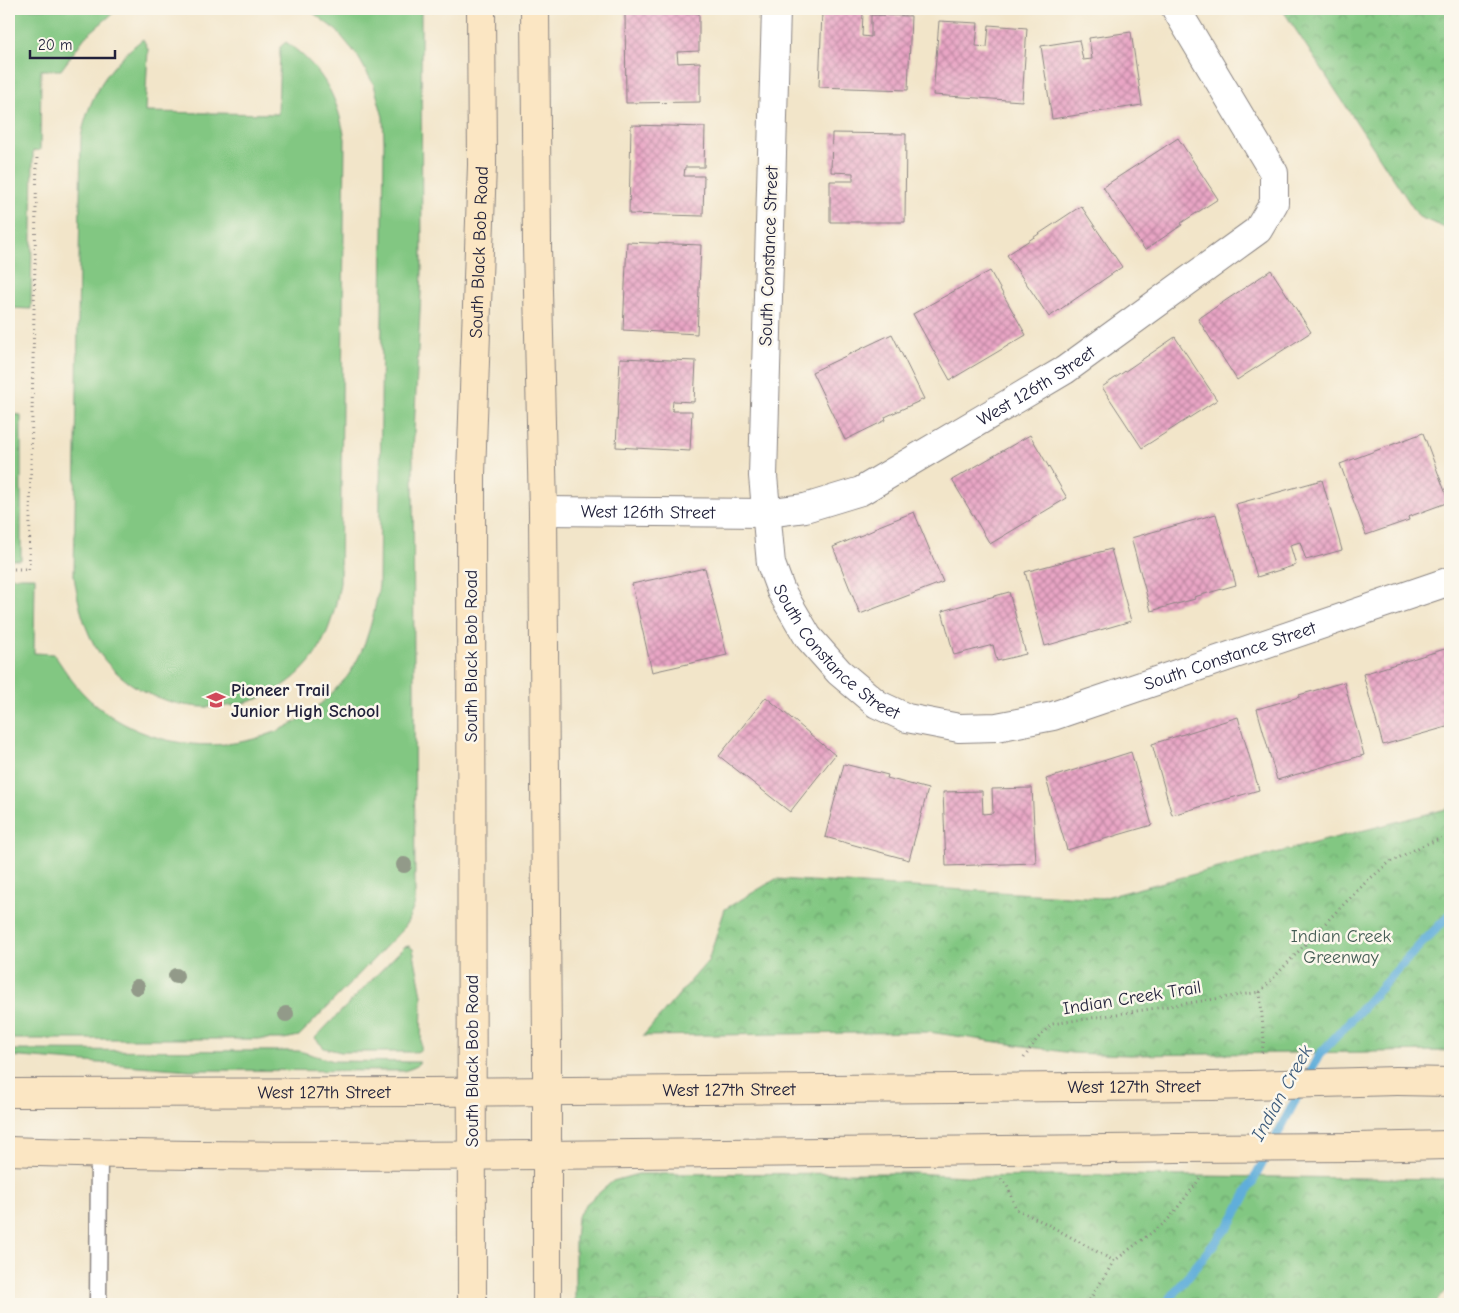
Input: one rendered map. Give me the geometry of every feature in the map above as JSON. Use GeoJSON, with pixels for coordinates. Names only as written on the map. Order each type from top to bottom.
{"type":"FeatureCollection","features":[{"type":"Feature","properties":{"kind":"main road","name":"South Black Bob Road"},"geometry":{"type":"LineString","coordinates":[[472,1304],[471,474],[482,165],[482,9]]}},
{"type":"Feature","properties":{"kind":"main road"},"geometry":{"type":"LineString","coordinates":[[535,9],[537,246],[543,511],[547,1090],[546,1304]]}},
{"type":"Feature","properties":{"kind":"main road","name":"West 127th Street"},"geometry":{"type":"LineString","coordinates":[[9,1093],[472,1092],[1210,1086],[1397,1080],[1450,1082]]}},
{"type":"Feature","properties":{"kind":"main road"},"geometry":{"type":"LineString","coordinates":[[9,1151],[99,1154],[472,1156],[898,1153],[1450,1145]]}},
{"type":"Feature","properties":{"kind":"street","name":"South Constance Street"},"geometry":{"type":"LineString","coordinates":[[776,9],[763,476],[766,513],[771,564],[781,591],[808,637],[838,672],[877,704],[907,718],[960,728],[997,727],[1053,716],[1450,581]]}},
{"type":"Feature","properties":{"kind":"street","name":"West 126th Street"},"geometry":{"type":"LineString","coordinates":[[543,511],[766,513],[805,508],[861,491],[1065,370],[1258,230],[1274,203],[1274,173],[1176,9]]}},
{"type":"Feature","properties":{"kind":"lane"},"geometry":{"type":"LineString","coordinates":[[98,1304],[99,1154]]}},
{"type":"Feature","properties":{"kind":"path"},"geometry":{"type":"LineString","coordinates":[[9,569],[29,569],[37,156]]}},
{"type":"Feature","properties":{"kind":"path","name":"Indian Creek Trail"},"geometry":{"type":"LineString","coordinates":[[1025,1057],[1052,1024],[1260,992],[1366,882],[1390,862],[1424,845],[1450,835]]}},
{"type":"Feature","properties":{"kind":"path"},"geometry":{"type":"LineString","coordinates":[[1007,1185],[1016,1209],[1114,1261]]}},
{"type":"Feature","properties":{"kind":"green space"},"geometry":{"type":"Polygon","coordinates":[[[9,9],[118,9],[85,37],[61,70],[41,70],[40,150],[33,151],[31,309],[9,308],[9,9]]]}},
{"type":"Feature","properties":{"kind":"green space"},"geometry":{"type":"Polygon","coordinates":[[[308,9],[421,9],[422,272],[413,452],[415,903],[408,921],[401,931],[299,1036],[284,1039],[9,1039],[9,577],[35,577],[34,653],[54,654],[84,694],[97,706],[124,724],[154,736],[185,743],[217,745],[248,740],[278,731],[306,715],[331,694],[347,677],[359,656],[372,621],[379,585],[383,117],[374,85],[357,55],[337,31],[308,9]]]}},
{"type":"Feature","properties":{"kind":"green space"},"geometry":{"type":"Polygon","coordinates":[[[1282,9],[1450,9],[1450,230],[1419,217],[1282,9]]]}},
{"type":"Feature","properties":{"kind":"green space"},"geometry":{"type":"Polygon","coordinates":[[[143,39],[148,49],[145,112],[278,114],[280,47],[286,42],[310,62],[326,84],[338,109],[345,139],[340,583],[338,594],[333,616],[325,637],[306,666],[284,685],[258,699],[230,706],[201,707],[172,702],[145,692],[120,676],[94,645],[80,606],[74,576],[81,137],[90,107],[102,82],[120,60],[143,39]]]}},
{"type":"Feature","properties":{"kind":"green space"},"geometry":{"type":"Polygon","coordinates":[[[9,414],[21,415],[21,560],[9,560],[9,414]]]}},
{"type":"Feature","properties":{"kind":"green space","name":"Indian Creek Greenway"},"geometry":{"type":"Polygon","coordinates":[[[1450,808],[1450,1051],[1130,1055],[1071,1053],[929,1032],[643,1036],[708,961],[725,909],[776,879],[1102,898],[1450,808]]]}},
{"type":"Feature","properties":{"kind":"green space"},"geometry":{"type":"Polygon","coordinates":[[[409,946],[413,949],[422,995],[421,1050],[416,1052],[341,1052],[324,1048],[315,1038],[404,947],[409,946]]]}},
{"type":"Feature","properties":{"kind":"green space"},"geometry":{"type":"Polygon","coordinates":[[[9,1050],[299,1051],[334,1061],[420,1062],[415,1067],[404,1071],[190,1070],[9,1056],[9,1050]]]}},
{"type":"Feature","properties":{"kind":"green space"},"geometry":{"type":"Polygon","coordinates":[[[912,1173],[982,1177],[1113,1175],[1450,1179],[1450,1287],[1434,1304],[575,1304],[577,1217],[586,1204],[613,1181],[638,1174],[912,1173]]]}},
{"type":"Feature","properties":{"kind":"building"},"geometry":{"type":"Polygon","coordinates":[[[822,12],[863,13],[862,36],[871,37],[871,15],[911,16],[908,90],[819,87],[822,12]]]}},
{"type":"Feature","properties":{"kind":"building"},"geometry":{"type":"Polygon","coordinates":[[[625,13],[699,13],[699,51],[677,52],[678,63],[700,62],[700,102],[626,103],[625,13]]]}},
{"type":"Feature","properties":{"kind":"building"},"geometry":{"type":"Polygon","coordinates":[[[939,21],[978,23],[976,46],[987,47],[989,25],[1027,28],[1022,101],[933,95],[939,21]]]}},
{"type":"Feature","properties":{"kind":"building"},"geometry":{"type":"Polygon","coordinates":[[[1131,32],[1142,105],[1052,119],[1041,46],[1079,40],[1083,60],[1092,59],[1089,38],[1131,32]]]}},
{"type":"Feature","properties":{"kind":"building"},"geometry":{"type":"Polygon","coordinates":[[[631,125],[705,127],[704,167],[685,167],[684,176],[704,176],[703,216],[629,214],[631,125]]]}},
{"type":"Feature","properties":{"kind":"building"},"geometry":{"type":"Polygon","coordinates":[[[832,133],[906,134],[905,222],[830,222],[830,181],[853,181],[853,173],[831,172],[832,133]]]}},
{"type":"Feature","properties":{"kind":"building"},"geometry":{"type":"Polygon","coordinates":[[[1178,138],[1218,199],[1181,223],[1182,225],[1145,250],[1103,187],[1178,138]]]}},
{"type":"Feature","properties":{"kind":"building"},"geometry":{"type":"Polygon","coordinates":[[[1081,206],[1122,267],[1049,317],[1007,255],[1081,206]]]}},
{"type":"Feature","properties":{"kind":"building"},"geometry":{"type":"Polygon","coordinates":[[[627,242],[701,245],[697,334],[623,330],[627,242]]]}},
{"type":"Feature","properties":{"kind":"building"},"geometry":{"type":"Polygon","coordinates":[[[1271,270],[1311,332],[1237,380],[1198,319],[1271,270]]]}},
{"type":"Feature","properties":{"kind":"building"},"geometry":{"type":"Polygon","coordinates":[[[990,271],[1026,335],[950,380],[913,314],[990,271]]]}},
{"type":"Feature","properties":{"kind":"building"},"geometry":{"type":"Polygon","coordinates":[[[892,334],[924,399],[885,417],[886,420],[845,440],[812,372],[892,334]]]}},
{"type":"Feature","properties":{"kind":"building"},"geometry":{"type":"Polygon","coordinates":[[[1175,337],[1217,400],[1142,448],[1102,387],[1175,337]]]}},
{"type":"Feature","properties":{"kind":"building"},"geometry":{"type":"Polygon","coordinates":[[[620,358],[696,361],[694,402],[673,401],[672,411],[692,411],[690,451],[616,447],[620,358]]]}},
{"type":"Feature","properties":{"kind":"building"},"geometry":{"type":"Polygon","coordinates":[[[1423,433],[1449,502],[1408,517],[1409,520],[1366,535],[1340,464],[1423,433]]]}},
{"type":"Feature","properties":{"kind":"building"},"geometry":{"type":"Polygon","coordinates":[[[1030,435],[1067,498],[990,544],[952,480],[1030,435]]]}},
{"type":"Feature","properties":{"kind":"building"},"geometry":{"type":"Polygon","coordinates":[[[1322,480],[1342,550],[1306,560],[1300,542],[1290,545],[1296,565],[1257,577],[1236,504],[1322,480]]]}},
{"type":"Feature","properties":{"kind":"building"},"geometry":{"type":"Polygon","coordinates":[[[914,512],[943,582],[860,614],[833,547],[914,512]]]}},
{"type":"Feature","properties":{"kind":"building"},"geometry":{"type":"Polygon","coordinates":[[[1216,514],[1236,585],[1151,611],[1131,538],[1216,514]]]}},
{"type":"Feature","properties":{"kind":"building"},"geometry":{"type":"Polygon","coordinates":[[[1111,549],[1131,621],[1045,646],[1025,572],[1111,549]]]}},
{"type":"Feature","properties":{"kind":"building"},"geometry":{"type":"Polygon","coordinates":[[[705,568],[727,655],[652,672],[632,584],[705,568]]]}},
{"type":"Feature","properties":{"kind":"building"},"geometry":{"type":"Polygon","coordinates":[[[1009,592],[1026,654],[997,661],[993,645],[954,655],[942,611],[1009,592]]]}},
{"type":"Feature","properties":{"kind":"building"},"geometry":{"type":"Polygon","coordinates":[[[1448,648],[1450,655],[1450,726],[1383,745],[1363,674],[1448,648]]]}},
{"type":"Feature","properties":{"kind":"building"},"geometry":{"type":"Polygon","coordinates":[[[1344,682],[1364,755],[1277,780],[1257,709],[1344,682]]]}},
{"type":"Feature","properties":{"kind":"building"},"geometry":{"type":"Polygon","coordinates":[[[766,697],[835,755],[790,812],[719,756],[766,697]]]}},
{"type":"Feature","properties":{"kind":"building"},"geometry":{"type":"Polygon","coordinates":[[[1238,717],[1259,790],[1172,815],[1152,744],[1238,717]]]}},
{"type":"Feature","properties":{"kind":"building"},"geometry":{"type":"Polygon","coordinates":[[[1131,752],[1152,825],[1067,850],[1046,779],[1131,752]]]}},
{"type":"Feature","properties":{"kind":"building"},"geometry":{"type":"Polygon","coordinates":[[[844,764],[888,775],[887,778],[928,789],[909,860],[825,837],[844,764]]]}},
{"type":"Feature","properties":{"kind":"building"},"geometry":{"type":"Polygon","coordinates":[[[1032,788],[1036,863],[946,866],[943,792],[982,791],[983,814],[993,813],[992,789],[1032,788]]]}},
{"type":"Feature","properties":{"kind":"waterway","name":"Indian Creek"},"geometry":{"type":"LineString","coordinates":[[1166,1304],[1232,1221],[1319,1055],[1450,915]]}},
{"type":"Feature","properties":{"kind":"place","name":"Pioneer Trail Junior High School"},"geometry":{"type":"Point","coordinates":[216,700]}}]}
